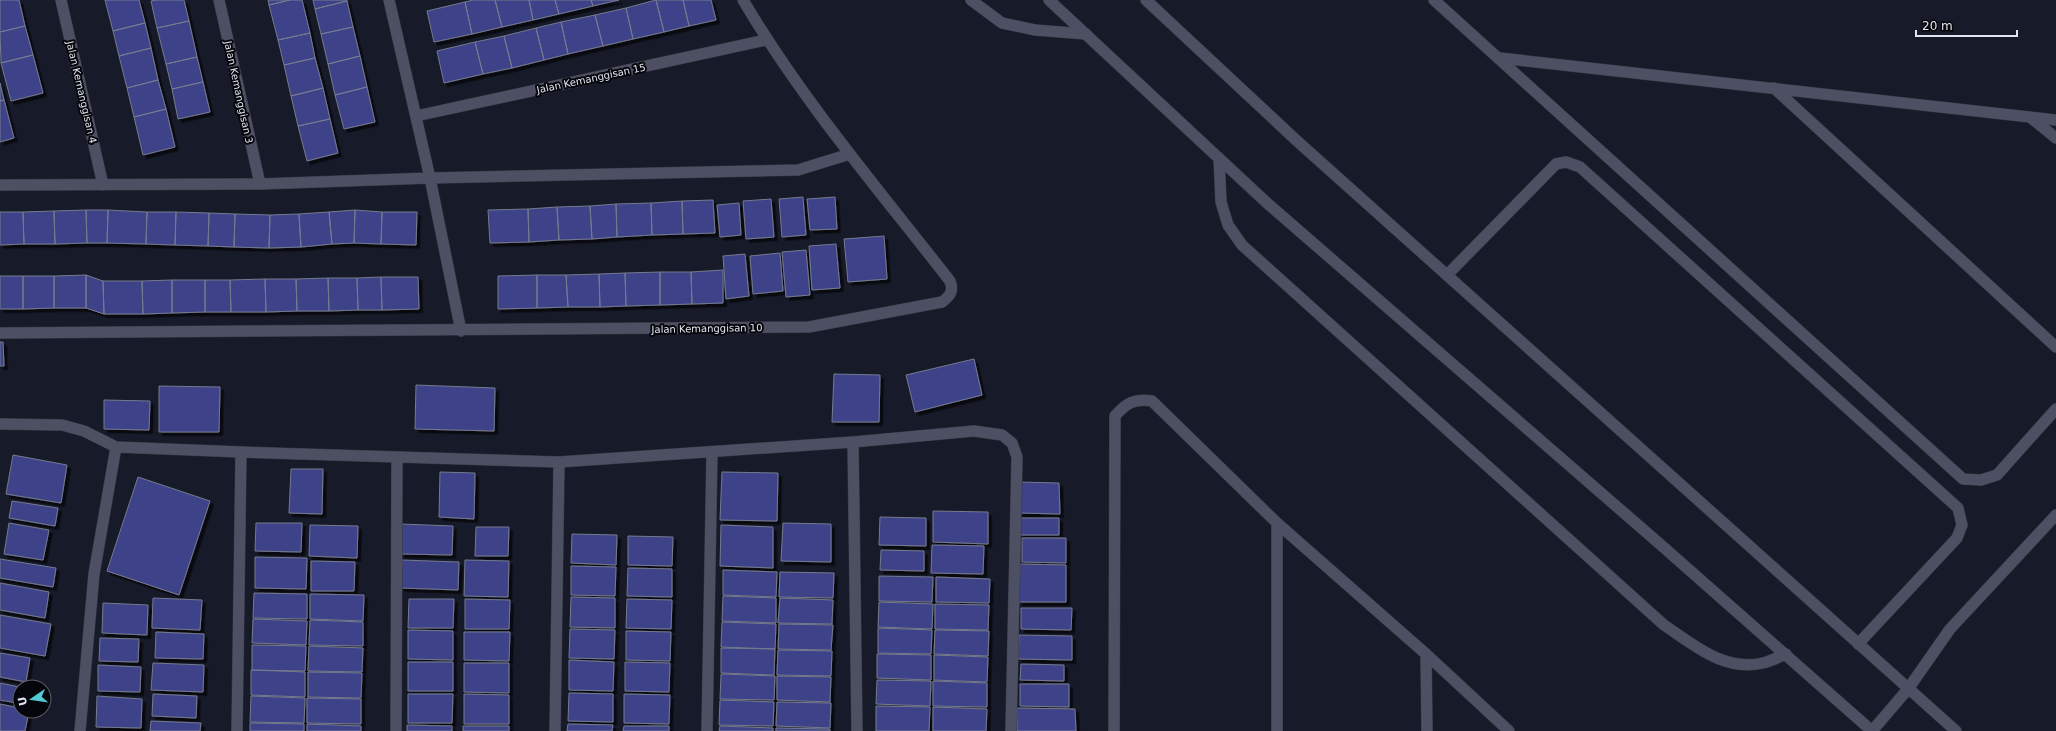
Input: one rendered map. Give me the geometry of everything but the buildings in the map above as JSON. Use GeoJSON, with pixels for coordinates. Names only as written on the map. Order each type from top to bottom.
{"type":"FeatureCollection","features":[{"type":"Feature","properties":{"kind":"street","name":"Jalan Kemanggisan 4"},"geometry":{"type":"LineString","coordinates":[[61,0],[103,185]]}},
{"type":"Feature","properties":{"kind":"street","name":"Jalan Kemanggisan 3"},"geometry":{"type":"LineString","coordinates":[[219,0],[260,184]]}},
{"type":"Feature","properties":{"kind":"street"},"geometry":{"type":"LineString","coordinates":[[389,0],[430,178],[461,331]]}},
{"type":"Feature","properties":{"kind":"street"},"geometry":{"type":"LineString","coordinates":[[0,185],[260,184],[430,178],[798,170],[850,154],[766,40],[743,0]]}},
{"type":"Feature","properties":{"kind":"street"},"geometry":{"type":"LineString","coordinates":[[971,0],[1002,23],[1035,30],[1086,34]]}},
{"type":"Feature","properties":{"kind":"street"},"geometry":{"type":"LineString","coordinates":[[1049,0],[1267,203],[1786,654],[1872,731],[1908,689],[1950,629],[2056,515]]}},
{"type":"Feature","properties":{"kind":"street"},"geometry":{"type":"LineString","coordinates":[[1146,0],[1296,140],[1956,731]]}},
{"type":"Feature","properties":{"kind":"street"},"geometry":{"type":"LineString","coordinates":[[1434,0],[1500,58],[1963,479],[1981,480],[1998,474],[2056,409]]}},
{"type":"Feature","properties":{"kind":"street","name":"Jalan Kemanggisan 15"},"geometry":{"type":"LineString","coordinates":[[416,116],[766,40]]}},
{"type":"Feature","properties":{"kind":"street"},"geometry":{"type":"LineString","coordinates":[[1500,58],[2056,120]]}},
{"type":"Feature","properties":{"kind":"street"},"geometry":{"type":"LineString","coordinates":[[1774,88],[2056,347]]}},
{"type":"Feature","properties":{"kind":"street"},"geometry":{"type":"LineString","coordinates":[[2030,117],[2056,138]]}},
{"type":"Feature","properties":{"kind":"street","name":"Jalan Kemanggisan 10"},"geometry":{"type":"LineString","coordinates":[[0,333],[461,331],[809,327],[942,302],[949,296],[953,288],[950,281],[850,154]]}},
{"type":"Feature","properties":{"kind":"street"},"geometry":{"type":"LineString","coordinates":[[1219,158],[1221,202],[1228,225],[1242,245],[1664,625],[1716,659],[1742,665],[1763,663],[1786,654]]}},
{"type":"Feature","properties":{"kind":"street"},"geometry":{"type":"LineString","coordinates":[[1447,275],[1556,164],[1566,162],[1580,167],[1958,508],[1962,525],[1957,538],[1858,644]]}},
{"type":"Feature","properties":{"kind":"street"},"geometry":{"type":"LineString","coordinates":[[1114,731],[1115,416],[1124,405],[1140,399],[1152,401],[1277,523],[1426,654],[1509,731]]}},
{"type":"Feature","properties":{"kind":"street"},"geometry":{"type":"LineString","coordinates":[[0,424],[62,425],[84,431],[116,447],[559,462],[853,442],[974,431],[1002,435],[1012,443],[1017,457],[1011,731]]}},
{"type":"Feature","properties":{"kind":"street"},"geometry":{"type":"LineString","coordinates":[[853,442],[857,731]]}},
{"type":"Feature","properties":{"kind":"street"},"geometry":{"type":"LineString","coordinates":[[80,731],[94,574],[116,447]]}},
{"type":"Feature","properties":{"kind":"street"},"geometry":{"type":"LineString","coordinates":[[237,731],[241,452]]}},
{"type":"Feature","properties":{"kind":"street"},"geometry":{"type":"LineString","coordinates":[[707,731],[712,452]]}},
{"type":"Feature","properties":{"kind":"street"},"geometry":{"type":"LineString","coordinates":[[396,731],[397,456]]}},
{"type":"Feature","properties":{"kind":"street"},"geometry":{"type":"LineString","coordinates":[[555,731],[559,462]]}},
{"type":"Feature","properties":{"kind":"street"},"geometry":{"type":"LineString","coordinates":[[1277,523],[1277,731]]}},
{"type":"Feature","properties":{"kind":"street"},"geometry":{"type":"LineString","coordinates":[[1426,654],[1427,731]]}}]}
